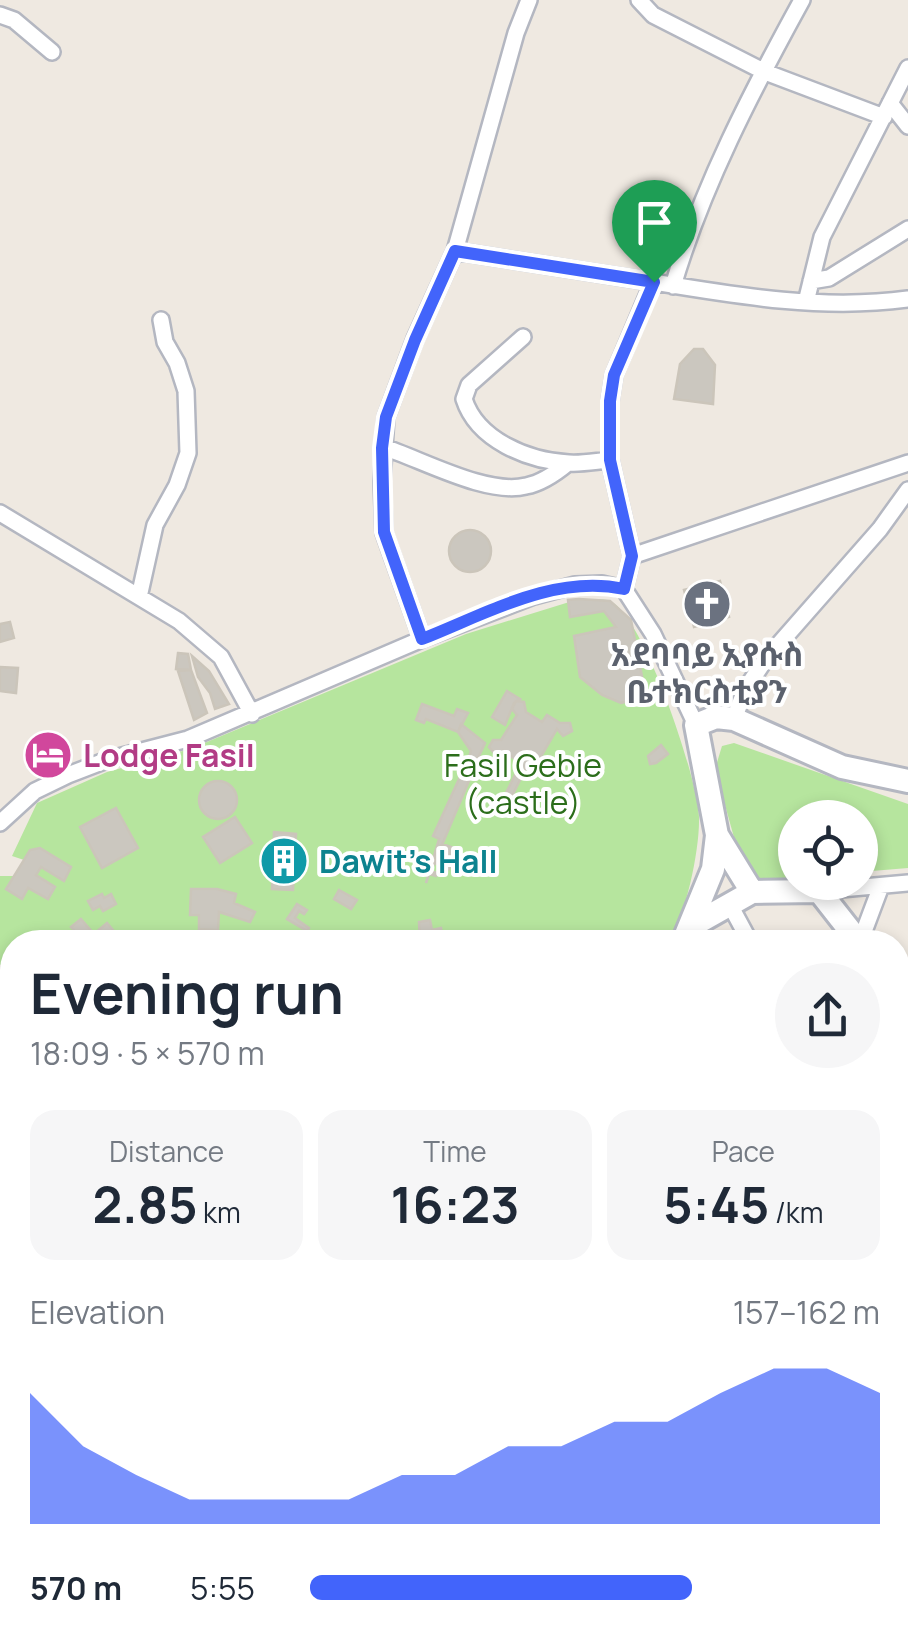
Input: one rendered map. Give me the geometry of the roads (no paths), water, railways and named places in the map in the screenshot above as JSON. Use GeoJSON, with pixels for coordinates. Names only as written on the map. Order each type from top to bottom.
{"type":"FeatureCollection","features":[{"type":"Feature","properties":{"kind":"street"},"geometry":{"type":"LineString","coordinates":[[422,639],[384,532],[382,448],[386,417],[455,251],[516,32],[529,0]]}},
{"type":"Feature","properties":{"kind":"street"},"geometry":{"type":"LineString","coordinates":[[639,0],[652,15],[765,72],[887,110],[908,126]]}},
{"type":"Feature","properties":{"kind":"street"},"geometry":{"type":"LineString","coordinates":[[672,286],[708,186],[800,4],[782,0]]}},
{"type":"Feature","properties":{"kind":"street"},"geometry":{"type":"LineString","coordinates":[[0,15],[14,20],[52,52]]}},
{"type":"Feature","properties":{"kind":"street"},"geometry":{"type":"LineString","coordinates":[[806,302],[822,238],[908,68]]}},
{"type":"Feature","properties":{"kind":"street"},"geometry":{"type":"LineString","coordinates":[[812,282],[829,278],[908,229]]}},
{"type":"Feature","properties":{"kind":"street"},"geometry":{"type":"LineString","coordinates":[[455,251],[672,286],[806,302],[876,303],[908,299]]}},
{"type":"Feature","properties":{"kind":"street"},"geometry":{"type":"LineString","coordinates":[[624,589],[632,556],[610,460],[610,401],[614,375],[654,282]]}},
{"type":"Feature","properties":{"kind":"street"},"geometry":{"type":"LineString","coordinates":[[139,597],[155,525],[178,485],[188,453],[186,391],[160,320]]}},
{"type":"Feature","properties":{"kind":"street"},"geometry":{"type":"LineString","coordinates":[[523,338],[470,385],[464,399],[468,412],[483,432],[500,443],[568,464],[610,460]]}},
{"type":"Feature","properties":{"kind":"street"},"geometry":{"type":"LineString","coordinates":[[382,448],[507,488],[541,481],[568,464]]}},
{"type":"Feature","properties":{"kind":"street"},"geometry":{"type":"LineString","coordinates":[[632,556],[908,463]]}},
{"type":"Feature","properties":{"kind":"street"},"geometry":{"type":"LineString","coordinates":[[734,719],[745,690],[765,660],[880,529],[908,490]]}},
{"type":"Feature","properties":{"kind":"street"},"geometry":{"type":"LineString","coordinates":[[3,519],[179,621],[221,657],[252,714]]}},
{"type":"Feature","properties":{"kind":"street"},"geometry":{"type":"LineString","coordinates":[[0,823],[35,791],[106,760],[188,739],[422,639],[554,589],[602,584],[624,589],[653,634],[696,726],[717,835],[713,869],[688,930]]}},
{"type":"Feature","properties":{"kind":"street"},"geometry":{"type":"LineString","coordinates":[[696,726],[716,717],[734,719],[842,767],[908,781]]}},
{"type":"Feature","properties":{"kind":"street"},"geometry":{"type":"LineString","coordinates":[[717,835],[752,892]]}},
{"type":"Feature","properties":{"kind":"street"},"geometry":{"type":"LineString","coordinates":[[878,886],[908,883]]}},
{"type":"Feature","properties":{"kind":"street"},"geometry":{"type":"LineString","coordinates":[[864,930],[881,886]]}},
{"type":"Feature","properties":{"kind":"street"},"geometry":{"type":"LineString","coordinates":[[693,930],[729,903],[752,892],[778,892]]}},
{"type":"Feature","properties":{"kind":"street"},"geometry":{"type":"LineString","coordinates":[[825,900],[849,930]]}},
{"type":"Feature","properties":{"kind":"street"},"geometry":{"type":"LineString","coordinates":[[729,903],[744,930]]}},
{"type":"Feature","properties":{"kind":"place","name":"አደባባይ ኢየሱስ ቤተክርስቲያን"},"geometry":{"type":"Point","coordinates":[707,604]}},
{"type":"Feature","properties":{"kind":"place","name":"Lodge Fasil"},"geometry":{"type":"Point","coordinates":[48,755]}},
{"type":"Feature","properties":{"kind":"place","name":"Dawit's Hall"},"geometry":{"type":"Point","coordinates":[284,861]}},
{"type":"Feature","properties":{"kind":"park label","name":"Fasil Gebie (castle)"},"geometry":{"type":"Point","coordinates":[523,784]}}]}
